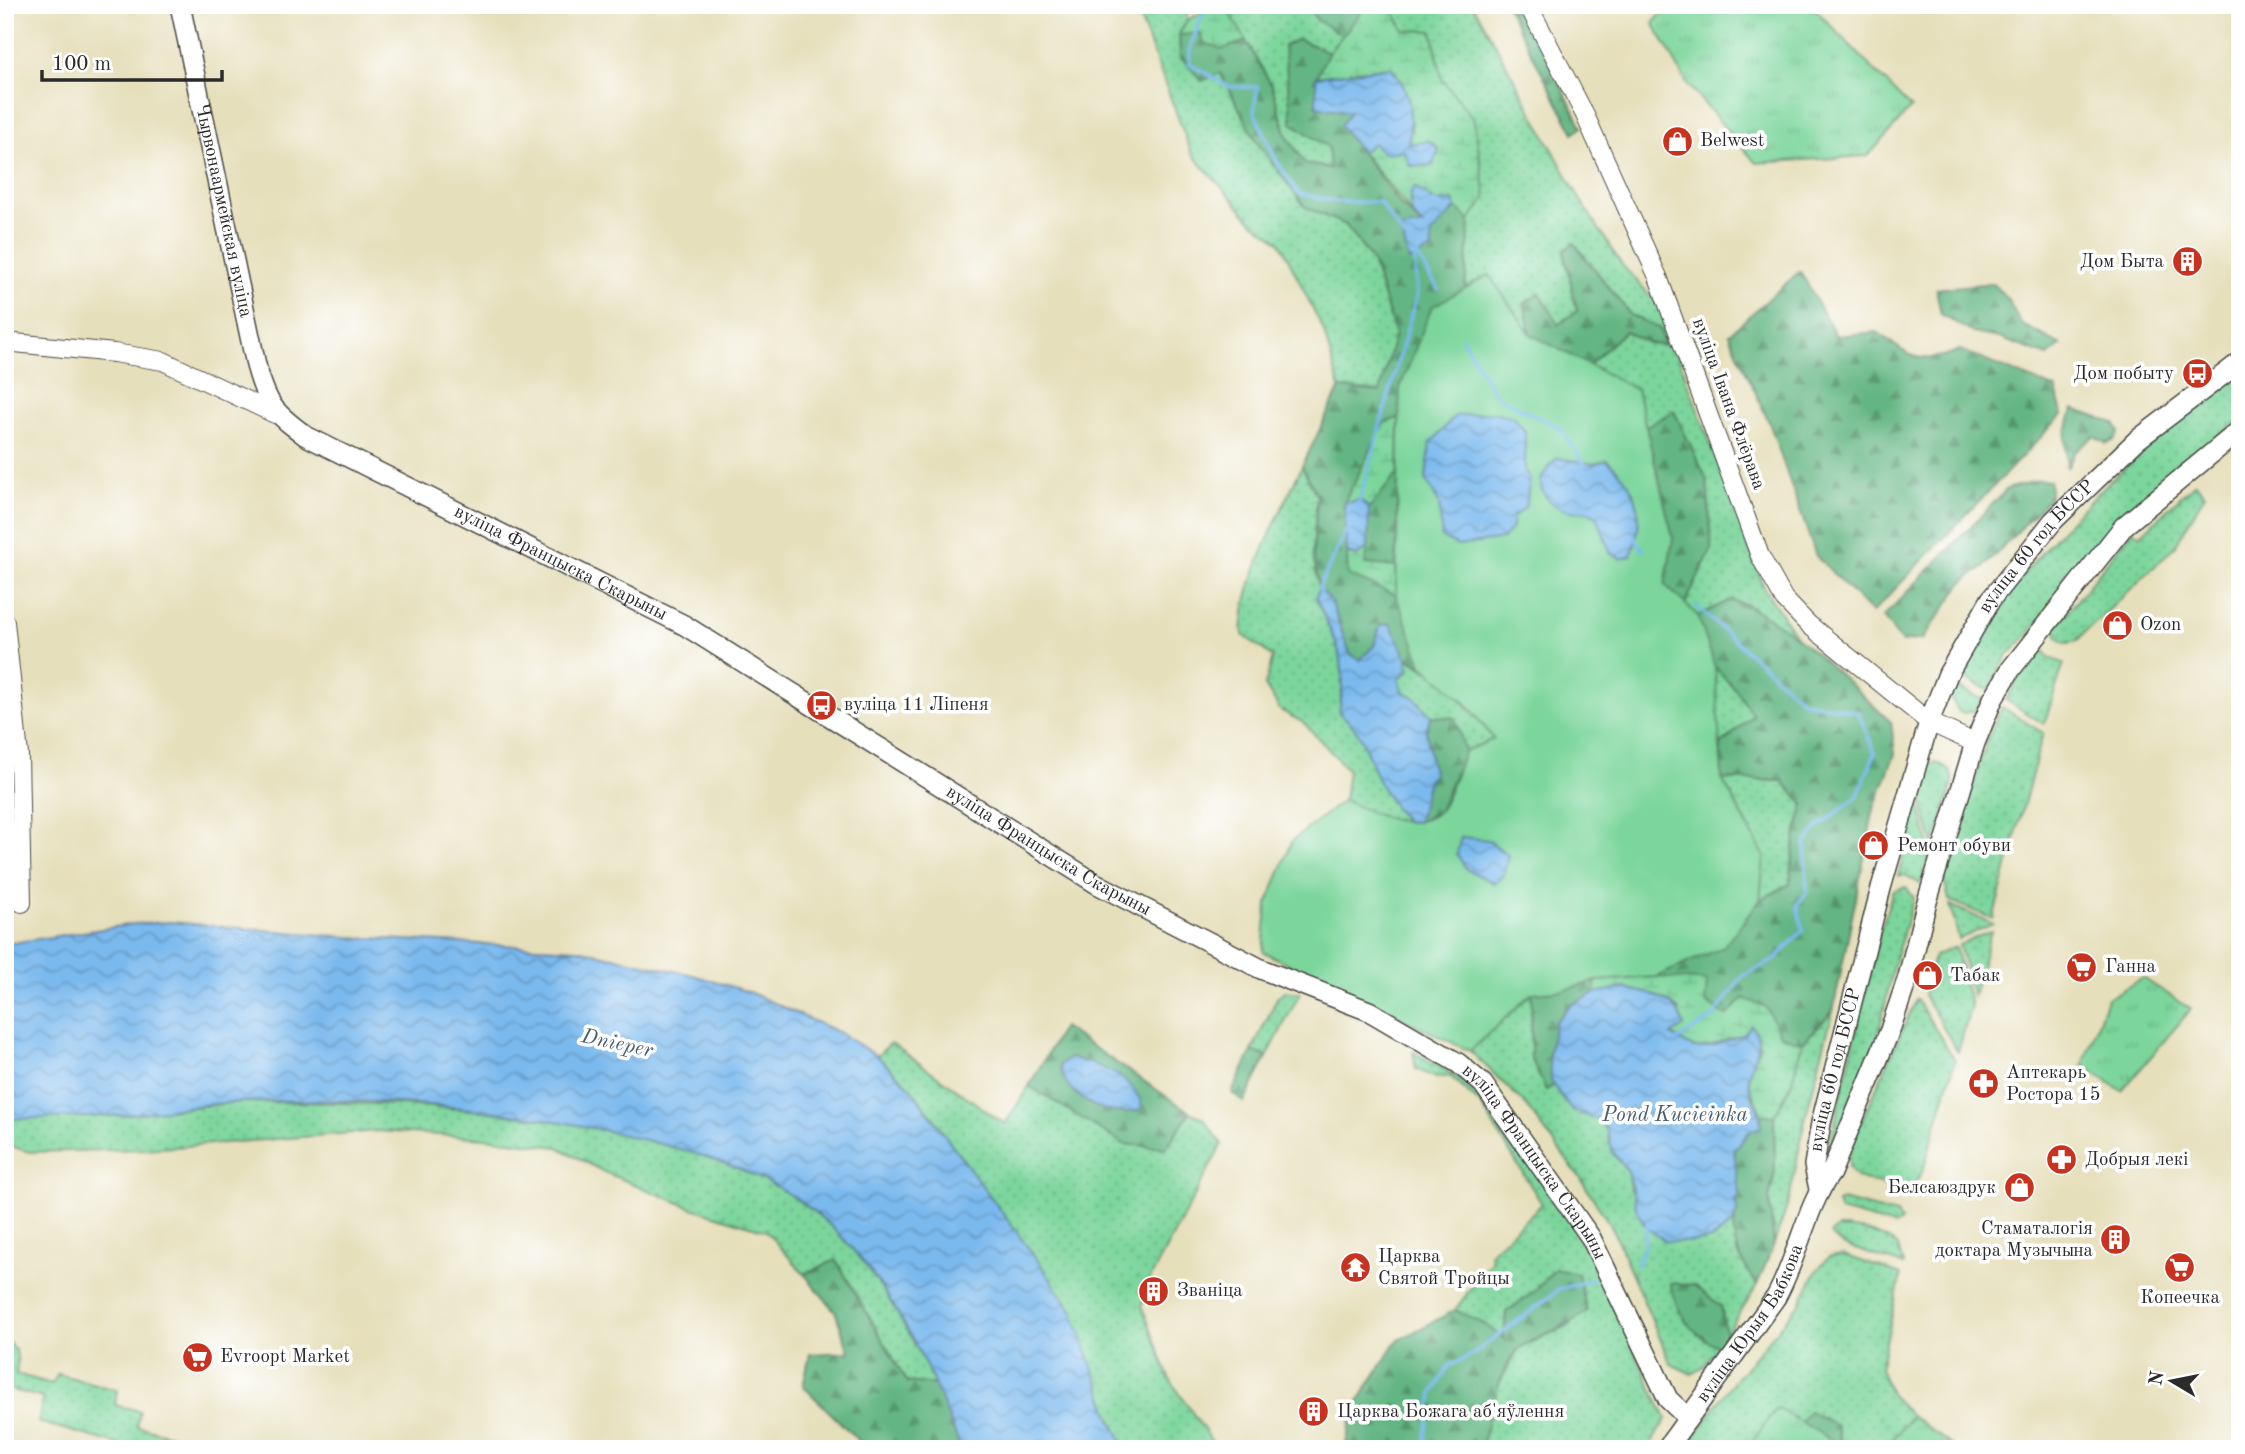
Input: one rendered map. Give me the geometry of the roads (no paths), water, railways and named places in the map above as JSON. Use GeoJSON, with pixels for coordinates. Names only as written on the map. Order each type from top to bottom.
{"type":"FeatureCollection","features":[{"type":"Feature","properties":{"kind":"main road","name":"Чырвонаармейская вуліца"},"geometry":{"type":"LineString","coordinates":[[180,5],[256,365],[275,414]]}},
{"type":"Feature","properties":{"kind":"main road","name":"вуліца 60 год БССР"},"geometry":{"type":"LineString","coordinates":[[1819,1189],[1814,1165],[1821,1123],[1881,887],[1928,722],[1948,674],[1992,599],[2053,521],[2137,440],[2240,362]]}},
{"type":"Feature","properties":{"kind":"main road","name":"вуліца Францыска Скарыны"},"geometry":{"type":"LineString","coordinates":[[275,414],[306,436],[684,625],[1097,884],[1261,969],[1369,1011],[1458,1063],[1483,1084],[1573,1210],[1591,1238],[1668,1399],[1689,1418]]}},
{"type":"Feature","properties":{"kind":"main road","name":"вуліца 60 год БССР"},"geometry":{"type":"LineString","coordinates":[[1819,1189],[1830,1173],[1890,1030],[1975,743],[1993,699],[2011,669],[2124,526],[2240,430]]}},
{"type":"Feature","properties":{"kind":"main road","name":"вуліца Юрыя Бабкова"},"geometry":{"type":"LineString","coordinates":[[1666,1449],[1789,1274],[1819,1189]]}},
{"type":"Feature","properties":{"kind":"street","name":"вуліца Івана Флёрава"},"geometry":{"type":"LineString","coordinates":[[1528,5],[1584,113],[1658,277],[1760,556],[1778,588],[1808,624],[1928,722],[1975,743]]}},
{"type":"Feature","properties":{"kind":"street"},"geometry":{"type":"LineString","coordinates":[[5,342],[163,361],[275,414]]}},
{"type":"Feature","properties":{"kind":"street"},"geometry":{"type":"LineString","coordinates":[[5,622],[19,755],[22,903]]}},
{"type":"Feature","properties":{"kind":"water"},"geometry":{"type":"Polygon","coordinates":[[[1391,67],[1403,85],[1409,103],[1408,144],[1430,141],[1439,150],[1433,165],[1410,166],[1404,151],[1383,153],[1373,143],[1362,152],[1340,126],[1350,112],[1316,106],[1316,77],[1391,67]]]}},
{"type":"Feature","properties":{"kind":"water"},"geometry":{"type":"Polygon","coordinates":[[[1414,187],[1437,202],[1454,201],[1456,208],[1431,234],[1432,249],[1409,261],[1401,229],[1423,225],[1412,214],[1410,196],[1414,187]]]}},
{"type":"Feature","properties":{"kind":"water"},"geometry":{"type":"Polygon","coordinates":[[[1493,412],[1513,417],[1525,431],[1525,471],[1530,479],[1525,508],[1513,517],[1512,527],[1503,539],[1458,546],[1442,538],[1439,503],[1426,479],[1430,444],[1455,416],[1493,412]]]}},
{"type":"Feature","properties":{"kind":"water"},"geometry":{"type":"Polygon","coordinates":[[[1557,458],[1594,464],[1607,460],[1627,481],[1639,515],[1631,556],[1621,559],[1611,554],[1597,516],[1565,510],[1546,497],[1541,481],[1545,471],[1557,458]]]}},
{"type":"Feature","properties":{"kind":"water"},"geometry":{"type":"Polygon","coordinates":[[[1360,500],[1369,508],[1368,548],[1357,556],[1347,553],[1344,503],[1360,500]]]}},
{"type":"Feature","properties":{"kind":"water"},"geometry":{"type":"Polygon","coordinates":[[[1319,587],[1331,602],[1350,654],[1360,660],[1374,646],[1380,626],[1390,623],[1407,658],[1408,671],[1399,679],[1403,692],[1414,697],[1431,716],[1426,730],[1433,774],[1427,783],[1418,822],[1405,821],[1397,810],[1378,780],[1358,733],[1339,713],[1342,665],[1316,598],[1319,587]]]}},
{"type":"Feature","properties":{"kind":"water"},"geometry":{"type":"Polygon","coordinates":[[[1461,837],[1488,840],[1508,855],[1504,874],[1494,883],[1466,869],[1457,854],[1461,837]]]}},
{"type":"Feature","properties":{"kind":"water","name":"Dnieper"},"geometry":{"type":"Polygon","coordinates":[[[170,922],[347,937],[578,949],[693,975],[749,992],[840,1033],[877,1056],[908,1085],[1072,1310],[1113,1424],[1127,1449],[961,1449],[909,1332],[875,1277],[855,1252],[833,1228],[792,1196],[747,1172],[699,1155],[599,1129],[548,1120],[446,1106],[394,1103],[239,1102],[122,1115],[5,1119],[5,944],[134,924],[170,922]]]}},
{"type":"Feature","properties":{"kind":"water","name":"Pond Kucieinka"},"geometry":{"type":"Polygon","coordinates":[[[1623,988],[1661,998],[1668,1003],[1680,1016],[1684,1026],[1671,1035],[1692,1047],[1707,1048],[1744,1035],[1751,1025],[1756,1033],[1758,1047],[1749,1072],[1749,1081],[1761,1127],[1750,1131],[1734,1150],[1739,1194],[1735,1202],[1738,1213],[1733,1223],[1712,1239],[1692,1242],[1666,1241],[1647,1228],[1637,1211],[1628,1171],[1613,1153],[1607,1130],[1597,1119],[1573,1111],[1553,1085],[1549,1053],[1555,1022],[1569,1006],[1595,993],[1623,988]]]}},
{"type":"Feature","properties":{"kind":"water"},"geometry":{"type":"Polygon","coordinates":[[[1071,1058],[1116,1074],[1133,1089],[1142,1109],[1117,1112],[1090,1104],[1079,1097],[1063,1076],[1060,1064],[1071,1058]]]}},
{"type":"Feature","properties":{"kind":"waterway"},"geometry":{"type":"LineString","coordinates":[[1206,5],[1191,45],[1189,63],[1229,87],[1258,87],[1254,111],[1276,160],[1298,193],[1337,202],[1379,202],[1405,238]]}},
{"type":"Feature","properties":{"kind":"waterway"},"geometry":{"type":"LineString","coordinates":[[1359,502],[1417,294],[1414,256]]}},
{"type":"Feature","properties":{"kind":"waterway"},"geometry":{"type":"LineString","coordinates":[[1417,256],[1438,289]]}},
{"type":"Feature","properties":{"kind":"waterway"},"geometry":{"type":"LineString","coordinates":[[1462,338],[1496,396],[1560,428],[1585,465]]}},
{"type":"Feature","properties":{"kind":"waterway"},"geometry":{"type":"LineString","coordinates":[[1321,591],[1319,587],[1347,529]]}},
{"type":"Feature","properties":{"kind":"waterway"},"geometry":{"type":"LineString","coordinates":[[1635,538],[1643,550]]}},
{"type":"Feature","properties":{"kind":"waterway"},"geometry":{"type":"LineString","coordinates":[[1678,1040],[1713,1017],[1743,976],[1775,960],[1803,930],[1797,905],[1807,892],[1805,844],[1817,828],[1857,797],[1875,753],[1858,712],[1803,701],[1696,606]]}},
{"type":"Feature","properties":{"kind":"waterway"},"geometry":{"type":"LineString","coordinates":[[1637,1264],[1643,1251],[1647,1225]]}},
{"type":"Feature","properties":{"kind":"waterway"},"geometry":{"type":"LineString","coordinates":[[1423,1449],[1433,1393],[1449,1366],[1472,1355],[1560,1289],[1594,1279]]}},
{"type":"Feature","properties":{"kind":"place","name":"Belwest"},"geometry":{"type":"Point","coordinates":[1677,141]}},
{"type":"Feature","properties":{"kind":"place","name":"Дом Быта"},"geometry":{"type":"Point","coordinates":[2187,262]}},
{"type":"Feature","properties":{"kind":"place","name":"Дом побыту"},"geometry":{"type":"Point","coordinates":[2197,374]}},
{"type":"Feature","properties":{"kind":"place","name":"Ozon"},"geometry":{"type":"Point","coordinates":[2117,625]}},
{"type":"Feature","properties":{"kind":"place","name":"вуліца 11 Ліпеня"},"geometry":{"type":"Point","coordinates":[821,705]}},
{"type":"Feature","properties":{"kind":"place","name":"Ремонт обуви"},"geometry":{"type":"Point","coordinates":[1874,846]}},
{"type":"Feature","properties":{"kind":"place","name":"Ганна"},"geometry":{"type":"Point","coordinates":[2082,967]}},
{"type":"Feature","properties":{"kind":"place","name":"Табак"},"geometry":{"type":"Point","coordinates":[1927,976]}},
{"type":"Feature","properties":{"kind":"place","name":"Аптекарь Ростора 15"},"geometry":{"type":"Point","coordinates":[1983,1084]}},
{"type":"Feature","properties":{"kind":"place","name":"Добрыя лекі"},"geometry":{"type":"Point","coordinates":[2062,1160]}},
{"type":"Feature","properties":{"kind":"place","name":"Белсаюздрук"},"geometry":{"type":"Point","coordinates":[2019,1188]}},
{"type":"Feature","properties":{"kind":"place","name":"Стаматалогія доктара Музычына"},"geometry":{"type":"Point","coordinates":[2116,1240]}},
{"type":"Feature","properties":{"kind":"place","name":"Копеечка"},"geometry":{"type":"Point","coordinates":[2180,1267]}},
{"type":"Feature","properties":{"kind":"place","name":"Царква Святой Тройцы"},"geometry":{"type":"Point","coordinates":[1355,1268]}},
{"type":"Feature","properties":{"kind":"place","name":"Званіца"},"geometry":{"type":"Point","coordinates":[1154,1291]}},
{"type":"Feature","properties":{"kind":"place","name":"Evroopt Market"},"geometry":{"type":"Point","coordinates":[197,1357]}},
{"type":"Feature","properties":{"kind":"place","name":"Царква Божага аб'яўлення"},"geometry":{"type":"Point","coordinates":[1314,1412]}}]}
